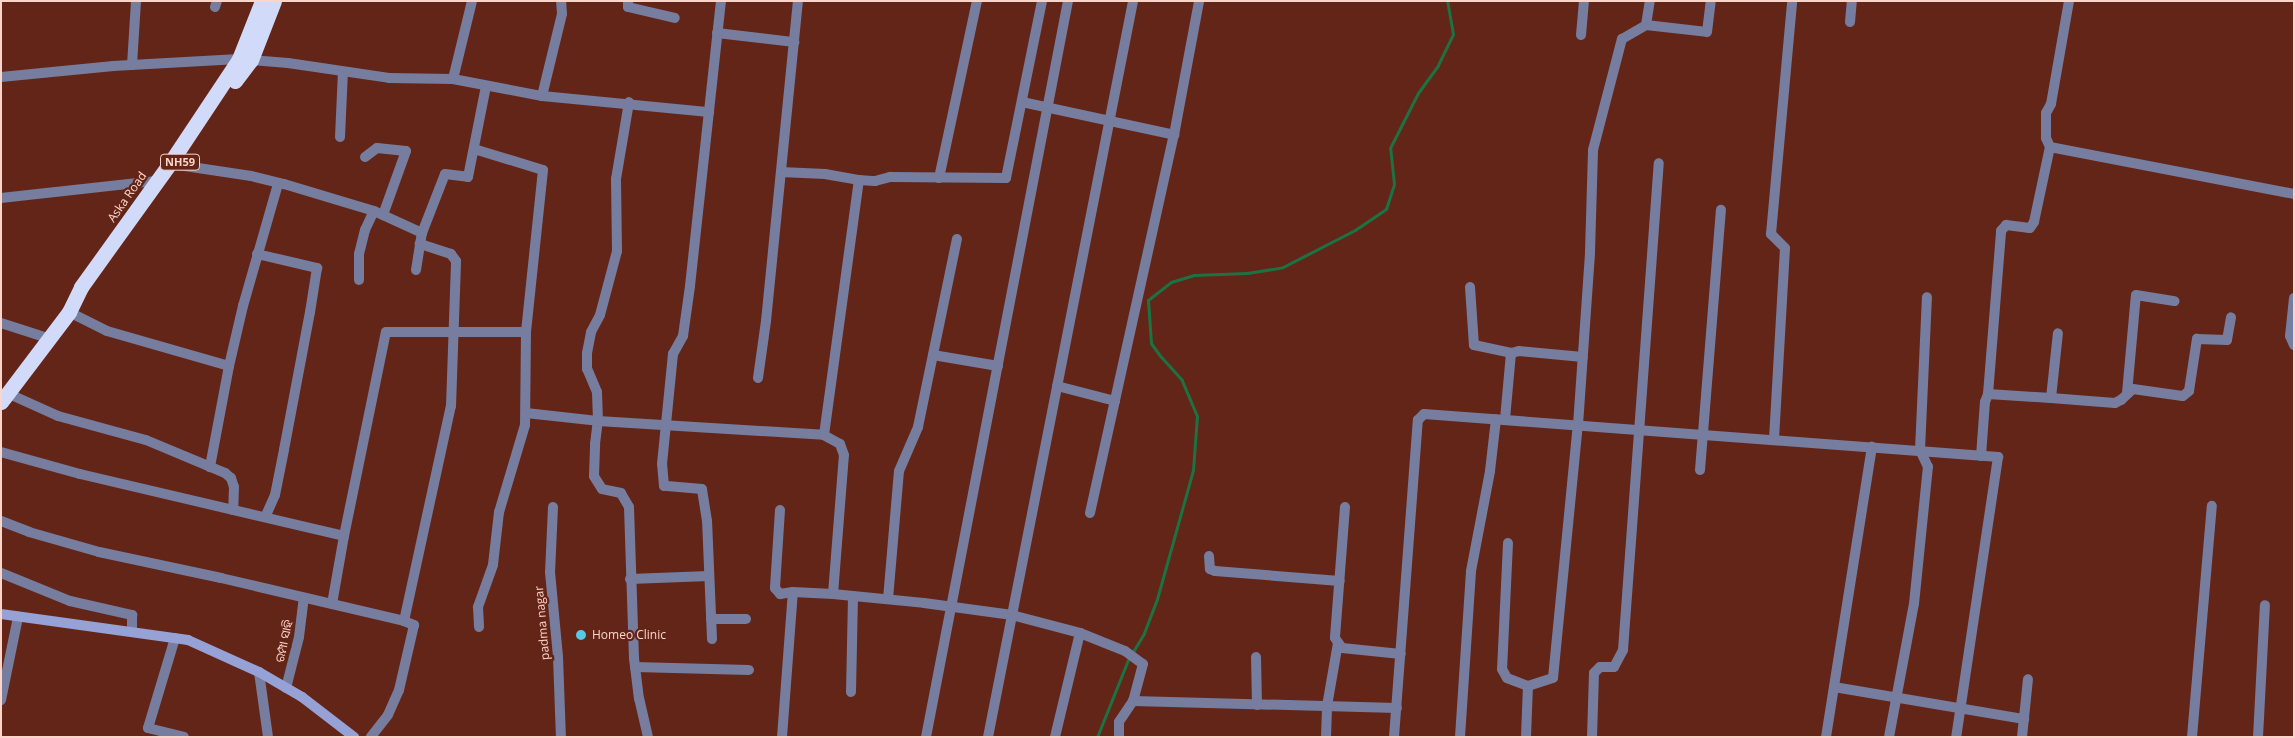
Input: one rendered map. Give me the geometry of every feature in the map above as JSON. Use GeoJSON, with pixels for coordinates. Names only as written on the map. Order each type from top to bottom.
{"type":"FeatureCollection","features":[{"type":"Feature","properties":{"kind":"highway","name":"Aska Road"},"geometry":{"type":"LineString","coordinates":[[4,398],[69,312],[81,287],[245,59],[262,1]]}},
{"type":"Feature","properties":{"kind":"highway","name":"NH59"},"geometry":{"type":"LineString","coordinates":[[69,312],[92,284],[178,165],[245,59],[274,1]]}},
{"type":"Feature","properties":{"kind":"street"},"geometry":{"type":"LineString","coordinates":[[132,65],[136,1]]}},
{"type":"Feature","properties":{"kind":"street"},"geometry":{"type":"LineString","coordinates":[[453,79],[472,1]]}},
{"type":"Feature","properties":{"kind":"street"},"geometry":{"type":"LineString","coordinates":[[542,96],[562,14],[561,1]]}},
{"type":"Feature","properties":{"kind":"street"},"geometry":{"type":"LineString","coordinates":[[628,1],[628,6],[675,18]]}},
{"type":"Feature","properties":{"kind":"street"},"geometry":{"type":"LineString","coordinates":[[712,639],[707,521],[702,489],[664,486],[662,464],[673,354],[683,336],[690,286],[721,1]]}},
{"type":"Feature","properties":{"kind":"street"},"geometry":{"type":"LineString","coordinates":[[758,378],[782,172],[798,1]]}},
{"type":"Feature","properties":{"kind":"street"},"geometry":{"type":"LineString","coordinates":[[940,178],[977,1]]}},
{"type":"Feature","properties":{"kind":"street"},"geometry":{"type":"LineString","coordinates":[[782,172],[825,174],[874,181],[890,177],[1006,178],[1042,1]]}},
{"type":"Feature","properties":{"kind":"street"},"geometry":{"type":"LineString","coordinates":[[926,737],[1068,1]]}},
{"type":"Feature","properties":{"kind":"street"},"geometry":{"type":"LineString","coordinates":[[988,737],[1133,1]]}},
{"type":"Feature","properties":{"kind":"street"},"geometry":{"type":"LineString","coordinates":[[1090,513],[1174,135],[1199,1]]}},
{"type":"Feature","properties":{"kind":"street"},"geometry":{"type":"LineString","coordinates":[[1581,35],[1584,1]]}},
{"type":"Feature","properties":{"kind":"street"},"geometry":{"type":"LineString","coordinates":[[1646,25],[1650,1]]}},
{"type":"Feature","properties":{"kind":"street"},"geometry":{"type":"LineString","coordinates":[[1508,543],[1502,669],[1507,678],[1528,686],[1553,678],[1578,424],[1590,252],[1593,150],[1622,39],[1646,25],[1707,32],[1711,1]]}},
{"type":"Feature","properties":{"kind":"street"},"geometry":{"type":"LineString","coordinates":[[1774,439],[1785,248],[1771,234],[1792,1]]}},
{"type":"Feature","properties":{"kind":"street"},"geometry":{"type":"LineString","coordinates":[[1850,22],[1852,1]]}},
{"type":"Feature","properties":{"kind":"street"},"geometry":{"type":"LineString","coordinates":[[1981,456],[2001,232],[2006,225],[2030,228],[2034,222],[2050,147],[2046,138],[2046,113],[2050,104],[2069,1]]}},
{"type":"Feature","properties":{"kind":"street"},"geometry":{"type":"LineString","coordinates":[[717,33],[794,42]]}},
{"type":"Feature","properties":{"kind":"street"},"geometry":{"type":"LineString","coordinates":[[1,77],[132,65],[245,59],[389,78],[453,79],[542,96],[629,102],[709,112]]}},
{"type":"Feature","properties":{"kind":"street"},"geometry":{"type":"LineString","coordinates":[[340,136],[343,72]]}},
{"type":"Feature","properties":{"kind":"street"},"geometry":{"type":"LineString","coordinates":[[416,270],[422,233],[445,174],[468,177],[486,86]]}},
{"type":"Feature","properties":{"kind":"street"},"geometry":{"type":"LineString","coordinates":[[629,102],[616,179],[617,251],[600,316],[590,332],[587,353],[588,368],[596,392],[598,420],[594,476],[602,489],[621,493],[629,507],[630,579],[635,667],[642,717],[648,737]]}},
{"type":"Feature","properties":{"kind":"street"},"geometry":{"type":"LineString","coordinates":[[1022,102],[1174,135]]}},
{"type":"Feature","properties":{"kind":"street"},"geometry":{"type":"LineString","coordinates":[[2050,147],[2294,194]]}},
{"type":"Feature","properties":{"kind":"street"},"geometry":{"type":"LineString","coordinates":[[359,280],[359,254],[365,230],[378,213],[406,151],[377,148],[365,157]]}},
{"type":"Feature","properties":{"kind":"street"},"geometry":{"type":"LineString","coordinates":[[474,149],[543,170],[526,332],[526,425],[499,512],[493,565],[478,607],[479,627]]}},
{"type":"Feature","properties":{"kind":"street"},"geometry":{"type":"LineString","coordinates":[[1592,737],[1594,673],[1600,667],[1614,667],[1623,650],[1659,163]]}},
{"type":"Feature","properties":{"kind":"street"},"geometry":{"type":"LineString","coordinates":[[178,165],[251,176],[378,213],[422,233]]}},
{"type":"Feature","properties":{"kind":"street"},"geometry":{"type":"LineString","coordinates":[[824,435],[859,180]]}},
{"type":"Feature","properties":{"kind":"street"},"geometry":{"type":"LineString","coordinates":[[1,198],[156,181]]}},
{"type":"Feature","properties":{"kind":"street"},"geometry":{"type":"LineString","coordinates":[[210,467],[229,366],[257,254],[278,184]]}},
{"type":"Feature","properties":{"kind":"street"},"geometry":{"type":"LineString","coordinates":[[1700,470],[1710,326],[1721,210]]}},
{"type":"Feature","properties":{"kind":"street"},"geometry":{"type":"LineString","coordinates":[[888,599],[899,471],[918,427],[957,239]]}},
{"type":"Feature","properties":{"kind":"street"},"geometry":{"type":"LineString","coordinates":[[404,621],[451,406],[455,258],[451,254],[420,244]]}},
{"type":"Feature","properties":{"kind":"street"},"geometry":{"type":"LineString","coordinates":[[257,254],[317,268],[284,450],[274,495],[264,518]]}},
{"type":"Feature","properties":{"kind":"street"},"geometry":{"type":"LineString","coordinates":[[1470,287],[1474,344],[1512,353],[1519,351],[1583,357]]}},
{"type":"Feature","properties":{"kind":"street"},"geometry":{"type":"LineString","coordinates":[[2127,393],[2136,294],[2175,301]]}},
{"type":"Feature","properties":{"kind":"street"},"geometry":{"type":"LineString","coordinates":[[1889,737],[1914,604],[1928,467],[1921,451],[1927,297]]}},
{"type":"Feature","properties":{"kind":"street"},"geometry":{"type":"LineString","coordinates":[[2294,298],[2290,336],[2294,345]]}},
{"type":"Feature","properties":{"kind":"street"},"geometry":{"type":"LineString","coordinates":[[69,312],[107,330],[229,366]]}},
{"type":"Feature","properties":{"kind":"street"},"geometry":{"type":"LineString","coordinates":[[1988,394],[2114,403],[2121,400],[2133,389],[2184,396],[2189,391],[2197,339],[2227,340],[2231,317]]}},
{"type":"Feature","properties":{"kind":"street"},"geometry":{"type":"LineString","coordinates":[[1,323],[48,338]]}},
{"type":"Feature","properties":{"kind":"street"},"geometry":{"type":"LineString","coordinates":[[332,604],[386,332],[526,332]]}},
{"type":"Feature","properties":{"kind":"street"},"geometry":{"type":"LineString","coordinates":[[2051,398],[2058,333]]}},
{"type":"Feature","properties":{"kind":"street"},"geometry":{"type":"LineString","coordinates":[[1460,737],[1470,571],[1501,419],[1512,353]]}},
{"type":"Feature","properties":{"kind":"street"},"geometry":{"type":"LineString","coordinates":[[933,355],[998,366]]}},
{"type":"Feature","properties":{"kind":"street"},"geometry":{"type":"LineString","coordinates":[[1057,386],[1115,401]]}},
{"type":"Feature","properties":{"kind":"street"},"geometry":{"type":"LineString","coordinates":[[4,398],[58,416],[146,440],[225,473],[231,478],[234,487],[233,510]]}},
{"type":"Feature","properties":{"kind":"street"},"geometry":{"type":"LineString","coordinates":[[526,413],[666,426],[824,435],[840,444],[844,455],[833,594]]}},
{"type":"Feature","properties":{"kind":"street"},"geometry":{"type":"LineString","coordinates":[[1394,737],[1418,420],[1424,414],[1578,424],[1998,457],[1956,737]]}},
{"type":"Feature","properties":{"kind":"street"},"geometry":{"type":"LineString","coordinates":[[1826,737],[1872,447]]}},
{"type":"Feature","properties":{"kind":"street"},"geometry":{"type":"LineString","coordinates":[[1,452],[80,474],[344,536]]}},
{"type":"Feature","properties":{"kind":"street"},"geometry":{"type":"LineString","coordinates":[[2192,737],[2212,506]]}},
{"type":"Feature","properties":{"kind":"street","name":"padma nagar"},"geometry":{"type":"LineString","coordinates":[[553,507],[550,572],[558,657],[561,737]]}},
{"type":"Feature","properties":{"kind":"street"},"geometry":{"type":"LineString","coordinates":[[1345,507],[1336,638],[1342,648],[1401,654]]}},
{"type":"Feature","properties":{"kind":"street"},"geometry":{"type":"LineString","coordinates":[[780,510],[775,588],[780,594],[793,592],[833,594],[950,606],[1012,615],[1080,633],[1124,651],[1143,664],[1133,701],[1118,722],[1119,737]]}},
{"type":"Feature","properties":{"kind":"street"},"geometry":{"type":"LineString","coordinates":[[1,521],[29,532],[99,552],[212,576],[404,621],[414,625],[399,690],[388,715],[372,737]]}},
{"type":"Feature","properties":{"kind":"street"},"geometry":{"type":"LineString","coordinates":[[1209,556],[1210,569],[1215,571],[1340,580]]}},
{"type":"Feature","properties":{"kind":"street"},"geometry":{"type":"LineString","coordinates":[[1,573],[70,601],[132,615],[132,632]]}},
{"type":"Feature","properties":{"kind":"street"},"geometry":{"type":"LineString","coordinates":[[630,579],[709,576]]}},
{"type":"Feature","properties":{"kind":"street"},"geometry":{"type":"LineString","coordinates":[[782,737],[793,592]]}},
{"type":"Feature","properties":{"kind":"street"},"geometry":{"type":"LineString","coordinates":[[851,692],[853,596]]}},
{"type":"Feature","properties":{"kind":"street","name":"ରମ୍ପା ସାହି"},"geometry":{"type":"LineString","coordinates":[[286,688],[299,637],[304,599]]}},
{"type":"Feature","properties":{"kind":"street"},"geometry":{"type":"LineString","coordinates":[[2258,737],[2265,605]]}},
{"type":"Feature","properties":{"kind":"street"},"geometry":{"type":"LineString","coordinates":[[1,614],[188,640],[259,672],[302,697],[354,737]]}},
{"type":"Feature","properties":{"kind":"street"},"geometry":{"type":"LineString","coordinates":[[1,700],[18,617]]}},
{"type":"Feature","properties":{"kind":"street"},"geometry":{"type":"LineString","coordinates":[[711,619],[746,619]]}},
{"type":"Feature","properties":{"kind":"street"},"geometry":{"type":"LineString","coordinates":[[1055,737],[1080,633]]}},
{"type":"Feature","properties":{"kind":"street"},"geometry":{"type":"LineString","coordinates":[[175,638],[148,728],[184,737]]}},
{"type":"Feature","properties":{"kind":"street"},"geometry":{"type":"LineString","coordinates":[[1326,737],[1327,706],[1338,643]]}},
{"type":"Feature","properties":{"kind":"street"},"geometry":{"type":"LineString","coordinates":[[1256,657],[1257,704]]}},
{"type":"Feature","properties":{"kind":"street"},"geometry":{"type":"LineString","coordinates":[[635,667],[748,670]]}},
{"type":"Feature","properties":{"kind":"street"},"geometry":{"type":"LineString","coordinates":[[259,672],[268,737]]}},
{"type":"Feature","properties":{"kind":"street"},"geometry":{"type":"LineString","coordinates":[[2022,737],[2028,679]]}},
{"type":"Feature","properties":{"kind":"street"},"geometry":{"type":"LineString","coordinates":[[1526,737],[1528,686]]}},
{"type":"Feature","properties":{"kind":"street"},"geometry":{"type":"LineString","coordinates":[[1834,687],[2024,719]]}},
{"type":"Feature","properties":{"kind":"street"},"geometry":{"type":"LineString","coordinates":[[1133,701],[1397,708]]}},
{"type":"Feature","properties":{"kind":"waterway"},"geometry":{"type":"LineString","coordinates":[[1097,737],[1128,660],[1144,633],[1157,599],[1193,470],[1197,416],[1182,380],[1151,343],[1148,300],[1171,282],[1194,275],[1247,273],[1283,267],[1355,230],[1386,209],[1394,184],[1390,148],[1418,93],[1438,65],[1453,34],[1447,1]]}},
{"type":"Feature","properties":{"kind":"place","name":"Homeo Clinic"},"geometry":{"type":"Point","coordinates":[581,635]}}]}
